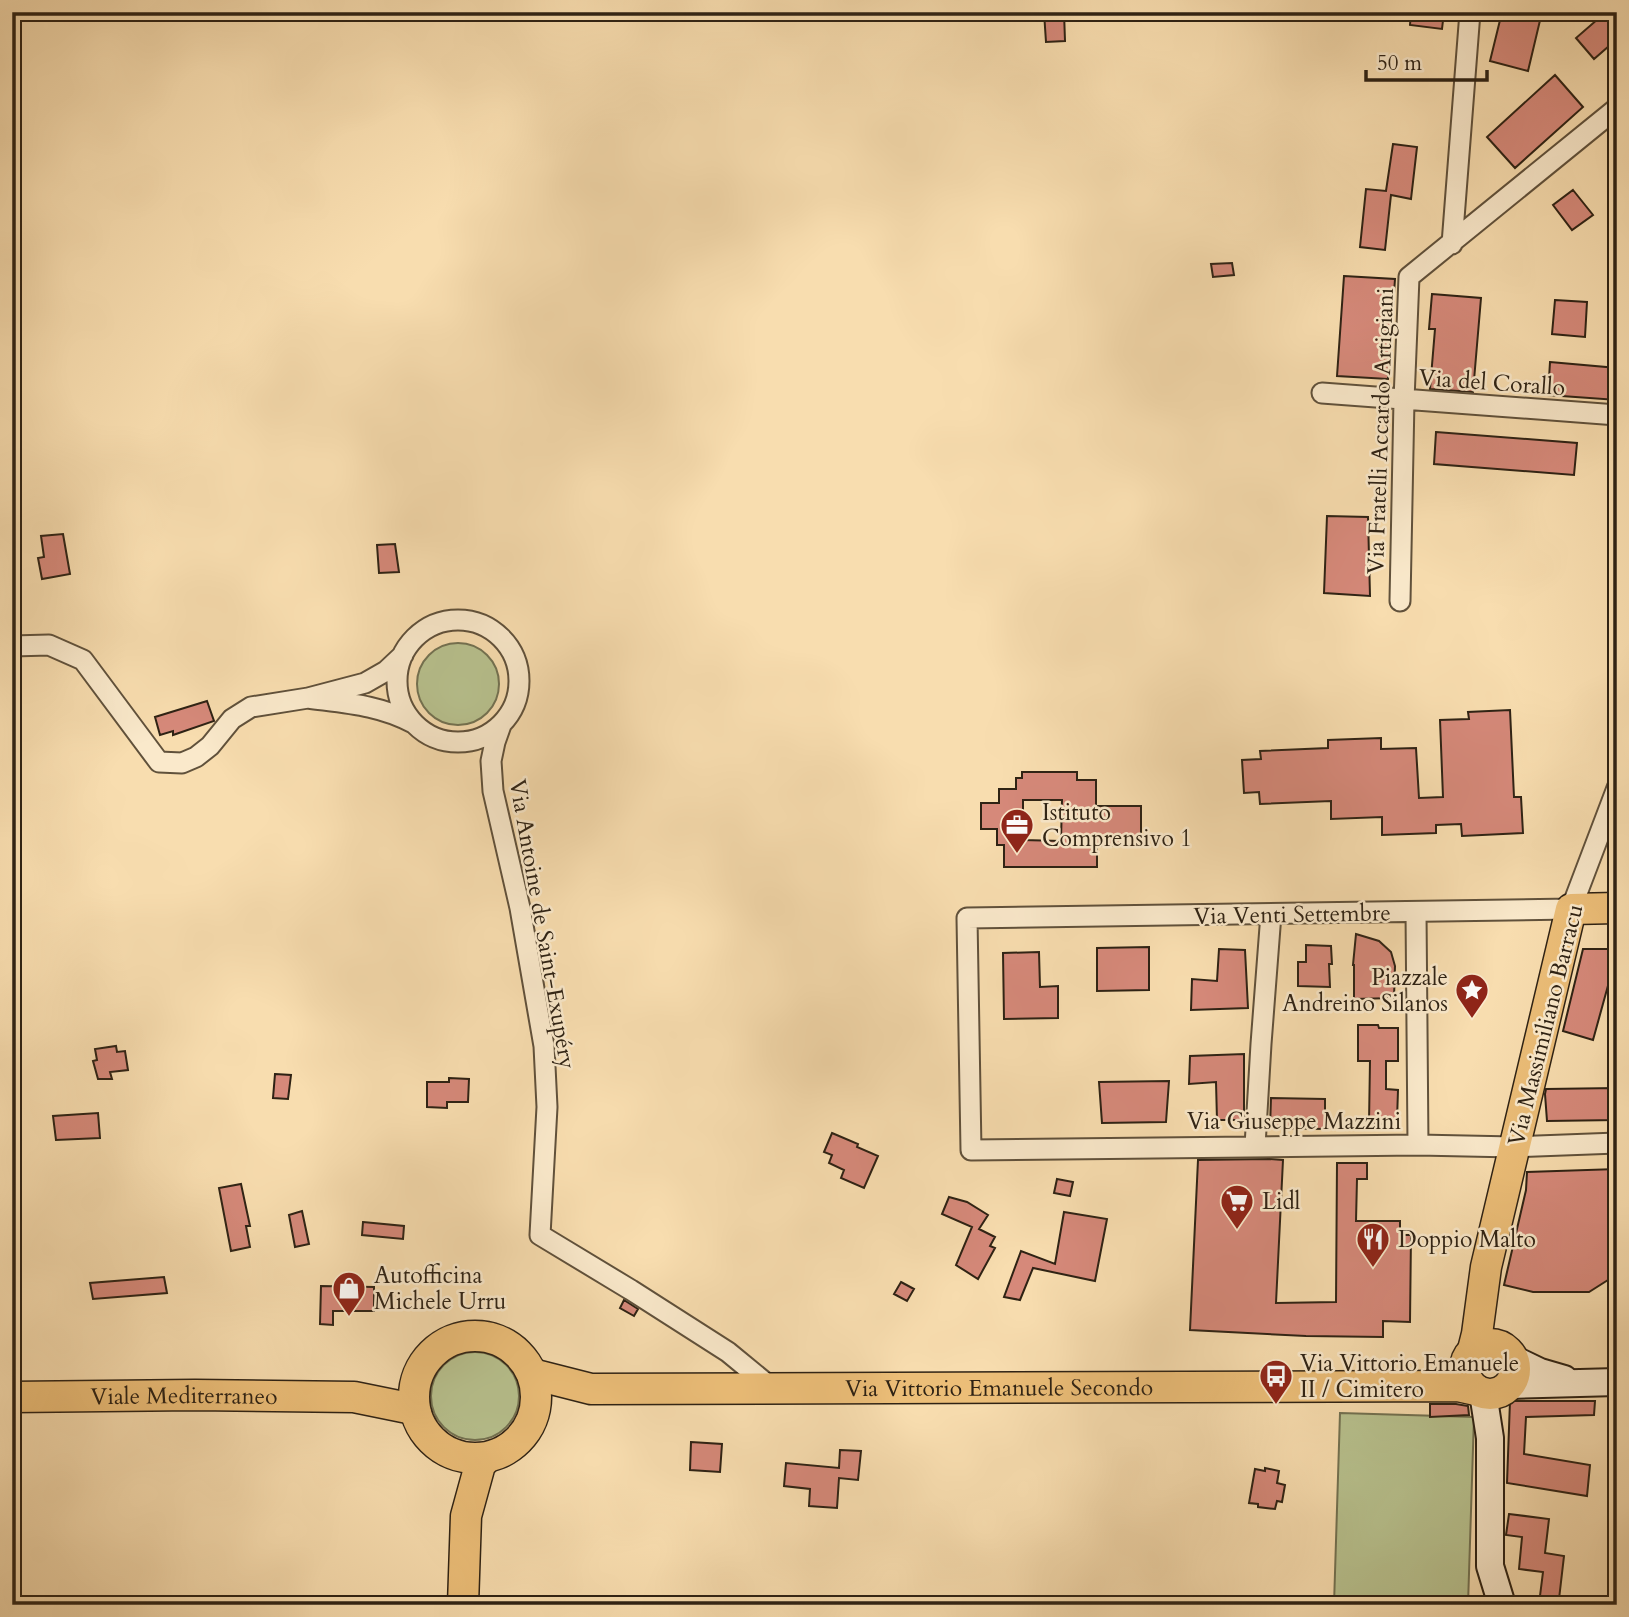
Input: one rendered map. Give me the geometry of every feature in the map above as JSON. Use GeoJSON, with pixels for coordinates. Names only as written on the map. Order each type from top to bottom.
{"type":"FeatureCollection","features":[{"type":"Feature","properties":{"kind":"main road","name":"Via Venti Settembre"},"geometry":{"type":"LineString","coordinates":[[1571,909],[1617,908]]}},
{"type":"Feature","properties":{"kind":"main road","name":"Via Massimiliano Barracu"},"geometry":{"type":"LineString","coordinates":[[1491,1372],[1486,1266],[1571,909]]}},
{"type":"Feature","properties":{"kind":"main road"},"geometry":{"type":"LineString","coordinates":[[471,1335],[488,1337],[517,1352],[532,1374],[536,1393],[534,1414],[519,1440],[501,1453],[486,1458],[469,1458],[447,1452],[434,1443],[422,1429],[413,1397],[415,1383],[427,1358],[444,1344],[471,1335]]}},
{"type":"Feature","properties":{"kind":"main road","name":"Via Vittorio Emanuele Secondo"},"geometry":{"type":"LineString","coordinates":[[532,1374],[592,1389],[773,1389],[1408,1387],[1443,1379],[1457,1371],[1491,1372]]}},
{"type":"Feature","properties":{"kind":"main road","name":"Viale Mediterraneo"},"geometry":{"type":"LineString","coordinates":[[354,1397],[415,1383]]}},
{"type":"Feature","properties":{"kind":"main road","name":"Via Vittorio Emanuele Secondo"},"geometry":{"type":"LineString","coordinates":[[534,1414],[559,1400],[592,1389]]}},
{"type":"Feature","properties":{"kind":"main road","name":"Viale Mediterraneo"},"geometry":{"type":"LineString","coordinates":[[12,1398],[181,1395],[354,1397],[413,1409],[416,1414]]}},
{"type":"Feature","properties":{"kind":"main road"},"geometry":{"type":"LineString","coordinates":[[447,1452],[466,1516]]}},
{"type":"Feature","properties":{"kind":"main road"},"geometry":{"type":"LineString","coordinates":[[463,1605],[466,1516],[480,1465],[486,1458]]}},
{"type":"Feature","properties":{"kind":"street"},"geometry":{"type":"LineString","coordinates":[[1452,244],[1470,12]]}},
{"type":"Feature","properties":{"kind":"street","name":"Via Fratelli Accardo Artigiani"},"geometry":{"type":"LineString","coordinates":[[1400,601],[1409,277],[1617,108]]}},
{"type":"Feature","properties":{"kind":"street","name":"Via del Corallo"},"geometry":{"type":"LineString","coordinates":[[1322,394],[1617,415]]}},
{"type":"Feature","properties":{"kind":"street"},"geometry":{"type":"LineString","coordinates":[[12,646],[49,645],[83,660],[159,762],[181,763],[196,757],[210,746],[232,719],[251,708],[308,698],[365,683],[386,671],[424,631],[437,624],[452,621],[482,625],[496,633],[510,648],[519,678],[513,709],[501,725],[484,737],[464,743],[443,741],[424,732],[409,718],[400,699],[398,668],[403,654]]}},
{"type":"Feature","properties":{"kind":"street"},"geometry":{"type":"LineString","coordinates":[[308,698],[368,706],[396,714],[417,725]]}},
{"type":"Feature","properties":{"kind":"street","name":"Via Antoine de Saint-Exupéry"},"geometry":{"type":"LineString","coordinates":[[501,725],[491,761],[493,791],[520,908],[544,1046],[547,1107],[540,1235],[727,1352],[773,1389]]}},
{"type":"Feature","properties":{"kind":"street","name":"Via Antoine de Saint-Exupéry"},"geometry":{"type":"LineString","coordinates":[[464,743],[478,749],[491,761]]}},
{"type":"Feature","properties":{"kind":"street","name":"Via Massimiliano Barracu"},"geometry":{"type":"LineString","coordinates":[[1571,909],[1617,788]]}},
{"type":"Feature","properties":{"kind":"street","name":"Via Venti Settembre"},"geometry":{"type":"LineString","coordinates":[[971,1150],[967,918],[1571,909]]}},
{"type":"Feature","properties":{"kind":"street"},"geometry":{"type":"LineString","coordinates":[[1416,912],[1418,1145]]}},
{"type":"Feature","properties":{"kind":"street"},"geometry":{"type":"LineString","coordinates":[[1255,1146],[1271,914]]}},
{"type":"Feature","properties":{"kind":"street","name":"Via Giuseppe Mazzini"},"geometry":{"type":"LineString","coordinates":[[971,1150],[1418,1145],[1514,1147],[1617,1143]]}},
{"type":"Feature","properties":{"kind":"street"},"geometry":{"type":"LineString","coordinates":[[1491,1372],[1490,1566],[1503,1605]]}},
{"type":"Feature","properties":{"kind":"street","name":"Via Vittorio Emanuele Secondo"},"geometry":{"type":"LineString","coordinates":[[1491,1372],[1575,1383],[1617,1382]]}},
{"type":"Feature","properties":{"kind":"green space"},"geometry":{"type":"Polygon","coordinates":[[[458,643],[474,647],[487,655],[495,668],[499,684],[495,700],[487,713],[474,721],[458,725],[442,721],[429,713],[421,700],[417,684],[421,668],[429,655],[442,647],[458,643]]]}},
{"type":"Feature","properties":{"kind":"green space"},"geometry":{"type":"Polygon","coordinates":[[[466,1352],[484,1352],[500,1359],[512,1371],[519,1387],[519,1405],[512,1421],[500,1433],[484,1440],[466,1440],[450,1433],[438,1421],[431,1405],[431,1387],[438,1371],[450,1359],[466,1352]]]}},
{"type":"Feature","properties":{"kind":"green space"},"geometry":{"type":"Polygon","coordinates":[[[1340,1413],[1474,1417],[1468,1605],[1334,1605],[1340,1413]]]}},
{"type":"Feature","properties":{"kind":"building"},"geometry":{"type":"Polygon","coordinates":[[[1044,12],[1064,12],[1065,41],[1046,42],[1044,12]]]}},
{"type":"Feature","properties":{"kind":"building"},"geometry":{"type":"Polygon","coordinates":[[[1411,12],[1444,12],[1442,29],[1410,25],[1411,12]]]}},
{"type":"Feature","properties":{"kind":"building"},"geometry":{"type":"Polygon","coordinates":[[[1502,12],[1542,12],[1528,71],[1490,61],[1502,12]]]}},
{"type":"Feature","properties":{"kind":"building"},"geometry":{"type":"Polygon","coordinates":[[[1606,12],[1617,12],[1617,39],[1594,59],[1576,38],[1606,12]]]}},
{"type":"Feature","properties":{"kind":"building"},"geometry":{"type":"Polygon","coordinates":[[[1555,75],[1583,107],[1515,168],[1487,137],[1555,75]]]}},
{"type":"Feature","properties":{"kind":"building"},"geometry":{"type":"Polygon","coordinates":[[[1393,144],[1417,147],[1411,199],[1391,195],[1385,250],[1360,247],[1366,189],[1386,191],[1393,144]]]}},
{"type":"Feature","properties":{"kind":"building"},"geometry":{"type":"Polygon","coordinates":[[[1573,190],[1593,215],[1572,230],[1553,205],[1573,190]]]}},
{"type":"Feature","properties":{"kind":"building"},"geometry":{"type":"Polygon","coordinates":[[[1232,263],[1234,275],[1213,277],[1211,264],[1232,263]]]}},
{"type":"Feature","properties":{"kind":"building"},"geometry":{"type":"Polygon","coordinates":[[[1344,276],[1395,279],[1388,379],[1337,376],[1344,276]]]}},
{"type":"Feature","properties":{"kind":"building"},"geometry":{"type":"Polygon","coordinates":[[[1432,294],[1481,298],[1473,392],[1430,389],[1435,329],[1429,329],[1432,294]]]}},
{"type":"Feature","properties":{"kind":"building"},"geometry":{"type":"Polygon","coordinates":[[[1555,300],[1587,302],[1585,337],[1552,334],[1555,300]]]}},
{"type":"Feature","properties":{"kind":"building"},"geometry":{"type":"Polygon","coordinates":[[[1550,362],[1617,368],[1617,400],[1548,395],[1550,362]]]}},
{"type":"Feature","properties":{"kind":"building"},"geometry":{"type":"Polygon","coordinates":[[[1436,432],[1577,443],[1574,475],[1434,464],[1436,432]]]}},
{"type":"Feature","properties":{"kind":"building"},"geometry":{"type":"Polygon","coordinates":[[[1327,516],[1368,517],[1370,596],[1324,593],[1327,516]]]}},
{"type":"Feature","properties":{"kind":"building"},"geometry":{"type":"Polygon","coordinates":[[[63,534],[70,574],[42,579],[38,558],[44,557],[41,536],[63,534]]]}},
{"type":"Feature","properties":{"kind":"building"},"geometry":{"type":"Polygon","coordinates":[[[395,544],[399,572],[379,573],[377,545],[395,544]]]}},
{"type":"Feature","properties":{"kind":"building"},"geometry":{"type":"Polygon","coordinates":[[[207,701],[214,721],[173,735],[173,731],[160,735],[155,717],[207,701]]]}},
{"type":"Feature","properties":{"kind":"building"},"geometry":{"type":"Polygon","coordinates":[[[1510,710],[1514,797],[1521,797],[1523,833],[1462,836],[1461,824],[1436,825],[1436,833],[1382,835],[1382,817],[1331,819],[1331,801],[1260,804],[1259,792],[1244,793],[1242,760],[1261,759],[1260,751],[1328,748],[1328,740],[1381,738],[1381,749],[1416,748],[1419,798],[1443,797],[1440,720],[1469,719],[1468,712],[1510,710]]]}},
{"type":"Feature","properties":{"kind":"building"},"geometry":{"type":"Polygon","coordinates":[[[1022,772],[1077,772],[1077,780],[1096,780],[1096,806],[1141,806],[1141,846],[1097,846],[1097,867],[1004,867],[1004,845],[997,845],[997,829],[981,829],[981,803],[999,803],[999,789],[1016,789],[1016,778],[1022,778],[1022,772]],[[1023,800],[1023,840],[1061,841],[1062,800],[1023,800]]]}},
{"type":"Feature","properties":{"kind":"building"},"geometry":{"type":"Polygon","coordinates":[[[1356,934],[1379,941],[1391,952],[1395,966],[1394,998],[1354,999],[1356,934]]]}},
{"type":"Feature","properties":{"kind":"building"},"geometry":{"type":"Polygon","coordinates":[[[1306,945],[1331,946],[1330,987],[1298,986],[1298,962],[1306,962],[1306,945]]]}},
{"type":"Feature","properties":{"kind":"building"},"geometry":{"type":"Polygon","coordinates":[[[1149,947],[1149,990],[1097,991],[1097,948],[1149,947]]]}},
{"type":"Feature","properties":{"kind":"building"},"geometry":{"type":"Polygon","coordinates":[[[1219,949],[1245,950],[1248,1008],[1191,1010],[1192,979],[1217,981],[1219,949]]]}},
{"type":"Feature","properties":{"kind":"building"},"geometry":{"type":"Polygon","coordinates":[[[1583,949],[1617,949],[1617,982],[1609,982],[1593,1040],[1563,1031],[1583,949]]]}},
{"type":"Feature","properties":{"kind":"building"},"geometry":{"type":"Polygon","coordinates":[[[1039,952],[1040,987],[1058,986],[1058,1018],[1004,1019],[1003,953],[1039,952]]]}},
{"type":"Feature","properties":{"kind":"building"},"geometry":{"type":"Polygon","coordinates":[[[1358,1025],[1398,1028],[1398,1061],[1386,1061],[1386,1089],[1398,1090],[1397,1120],[1384,1120],[1384,1124],[1369,1124],[1370,1061],[1358,1061],[1358,1025]]]}},
{"type":"Feature","properties":{"kind":"building"},"geometry":{"type":"Polygon","coordinates":[[[116,1046],[117,1052],[125,1051],[128,1070],[110,1072],[112,1079],[98,1079],[93,1061],[97,1060],[95,1049],[116,1046]]]}},
{"type":"Feature","properties":{"kind":"building"},"geometry":{"type":"Polygon","coordinates":[[[1244,1054],[1244,1120],[1217,1120],[1216,1082],[1189,1084],[1190,1056],[1244,1054]]]}},
{"type":"Feature","properties":{"kind":"building"},"geometry":{"type":"Polygon","coordinates":[[[275,1074],[291,1075],[288,1099],[273,1098],[275,1074]]]}},
{"type":"Feature","properties":{"kind":"building"},"geometry":{"type":"Polygon","coordinates":[[[449,1078],[469,1079],[468,1102],[447,1102],[447,1108],[427,1107],[427,1082],[449,1082],[449,1078]]]}},
{"type":"Feature","properties":{"kind":"building"},"geometry":{"type":"Polygon","coordinates":[[[1169,1081],[1166,1122],[1102,1123],[1099,1082],[1169,1081]]]}},
{"type":"Feature","properties":{"kind":"building"},"geometry":{"type":"Polygon","coordinates":[[[1617,1088],[1617,1120],[1547,1121],[1546,1089],[1617,1088]]]}},
{"type":"Feature","properties":{"kind":"building"},"geometry":{"type":"Polygon","coordinates":[[[1271,1098],[1325,1099],[1325,1129],[1270,1128],[1271,1098]]]}},
{"type":"Feature","properties":{"kind":"building"},"geometry":{"type":"Polygon","coordinates":[[[98,1113],[100,1138],[56,1140],[53,1116],[98,1113]]]}},
{"type":"Feature","properties":{"kind":"building"},"geometry":{"type":"Polygon","coordinates":[[[832,1133],[878,1156],[864,1188],[841,1178],[844,1170],[829,1163],[832,1155],[824,1152],[832,1133]]]}},
{"type":"Feature","properties":{"kind":"building"},"geometry":{"type":"Polygon","coordinates":[[[1198,1160],[1283,1160],[1276,1303],[1336,1302],[1337,1163],[1367,1163],[1367,1179],[1357,1179],[1356,1221],[1400,1221],[1400,1235],[1411,1235],[1410,1322],[1383,1321],[1383,1337],[1190,1330],[1198,1160]]]}},
{"type":"Feature","properties":{"kind":"building"},"geometry":{"type":"Polygon","coordinates":[[[1617,1169],[1617,1282],[1608,1280],[1589,1292],[1533,1292],[1504,1285],[1526,1190],[1527,1172],[1617,1169]]]}},
{"type":"Feature","properties":{"kind":"building"},"geometry":{"type":"Polygon","coordinates":[[[1057,1179],[1073,1182],[1070,1196],[1054,1193],[1057,1179]]]}},
{"type":"Feature","properties":{"kind":"building"},"geometry":{"type":"Polygon","coordinates":[[[241,1184],[250,1226],[246,1226],[250,1247],[231,1251],[219,1188],[241,1184]]]}},
{"type":"Feature","properties":{"kind":"building"},"geometry":{"type":"Polygon","coordinates":[[[949,1197],[967,1202],[988,1215],[979,1229],[995,1237],[990,1246],[995,1248],[978,1279],[956,1265],[972,1227],[942,1214],[949,1197]]]}},
{"type":"Feature","properties":{"kind":"building"},"geometry":{"type":"Polygon","coordinates":[[[302,1211],[309,1244],[295,1247],[289,1215],[302,1211]]]}},
{"type":"Feature","properties":{"kind":"building"},"geometry":{"type":"Polygon","coordinates":[[[1064,1212],[1107,1219],[1095,1281],[1033,1268],[1020,1300],[1004,1297],[1021,1251],[1055,1264],[1064,1212]]]}},
{"type":"Feature","properties":{"kind":"building"},"geometry":{"type":"Polygon","coordinates":[[[363,1222],[404,1226],[403,1239],[362,1235],[363,1222]]]}},
{"type":"Feature","properties":{"kind":"building"},"geometry":{"type":"Polygon","coordinates":[[[164,1277],[167,1293],[93,1299],[90,1283],[164,1277]]]}},
{"type":"Feature","properties":{"kind":"building"},"geometry":{"type":"Polygon","coordinates":[[[901,1282],[914,1289],[907,1301],[894,1294],[901,1282]]]}},
{"type":"Feature","properties":{"kind":"building"},"geometry":{"type":"Polygon","coordinates":[[[321,1286],[374,1287],[374,1311],[333,1311],[333,1325],[320,1324],[321,1286]]]}},
{"type":"Feature","properties":{"kind":"building"},"geometry":{"type":"Polygon","coordinates":[[[624,1300],[638,1309],[634,1316],[620,1308],[624,1300]]]}},
{"type":"Feature","properties":{"kind":"building"},"geometry":{"type":"Polygon","coordinates":[[[1510,1401],[1595,1401],[1594,1415],[1526,1417],[1524,1454],[1590,1465],[1587,1496],[1507,1483],[1510,1401]]]}},
{"type":"Feature","properties":{"kind":"building"},"geometry":{"type":"Polygon","coordinates":[[[1430,1404],[1468,1406],[1469,1415],[1430,1417],[1430,1404]]]}},
{"type":"Feature","properties":{"kind":"building"},"geometry":{"type":"Polygon","coordinates":[[[691,1442],[722,1444],[720,1472],[690,1470],[691,1442]]]}},
{"type":"Feature","properties":{"kind":"building"},"geometry":{"type":"Polygon","coordinates":[[[840,1450],[861,1451],[858,1480],[839,1478],[837,1508],[809,1506],[810,1489],[784,1486],[786,1463],[839,1468],[840,1450]]]}},
{"type":"Feature","properties":{"kind":"building"},"geometry":{"type":"Polygon","coordinates":[[[1265,1468],[1279,1471],[1277,1483],[1285,1485],[1282,1502],[1277,1501],[1275,1509],[1249,1503],[1255,1469],[1265,1471],[1265,1468]]]}},
{"type":"Feature","properties":{"kind":"building"},"geometry":{"type":"Polygon","coordinates":[[[1509,1514],[1549,1519],[1545,1553],[1564,1556],[1559,1599],[1540,1596],[1543,1572],[1519,1569],[1522,1537],[1506,1535],[1509,1514]]]}},
{"type":"Feature","properties":{"kind":"place","name":"Istituto Comprensivo 1"},"geometry":{"type":"Point","coordinates":[1017,855]}},
{"type":"Feature","properties":{"kind":"place","name":"Piazzale Andreino Silanos"},"geometry":{"type":"Point","coordinates":[1472,1020]}},
{"type":"Feature","properties":{"kind":"place","name":"Lidl"},"geometry":{"type":"Point","coordinates":[1237,1231]}},
{"type":"Feature","properties":{"kind":"place","name":"Doppio Malto"},"geometry":{"type":"Point","coordinates":[1373,1269]}},
{"type":"Feature","properties":{"kind":"place","name":"Autofficina Michele Urru"},"geometry":{"type":"Point","coordinates":[349,1318]}},
{"type":"Feature","properties":{"kind":"place","name":"Via Vittorio Emanuele II / Cimitero"},"geometry":{"type":"Point","coordinates":[1276,1406]}}]}
